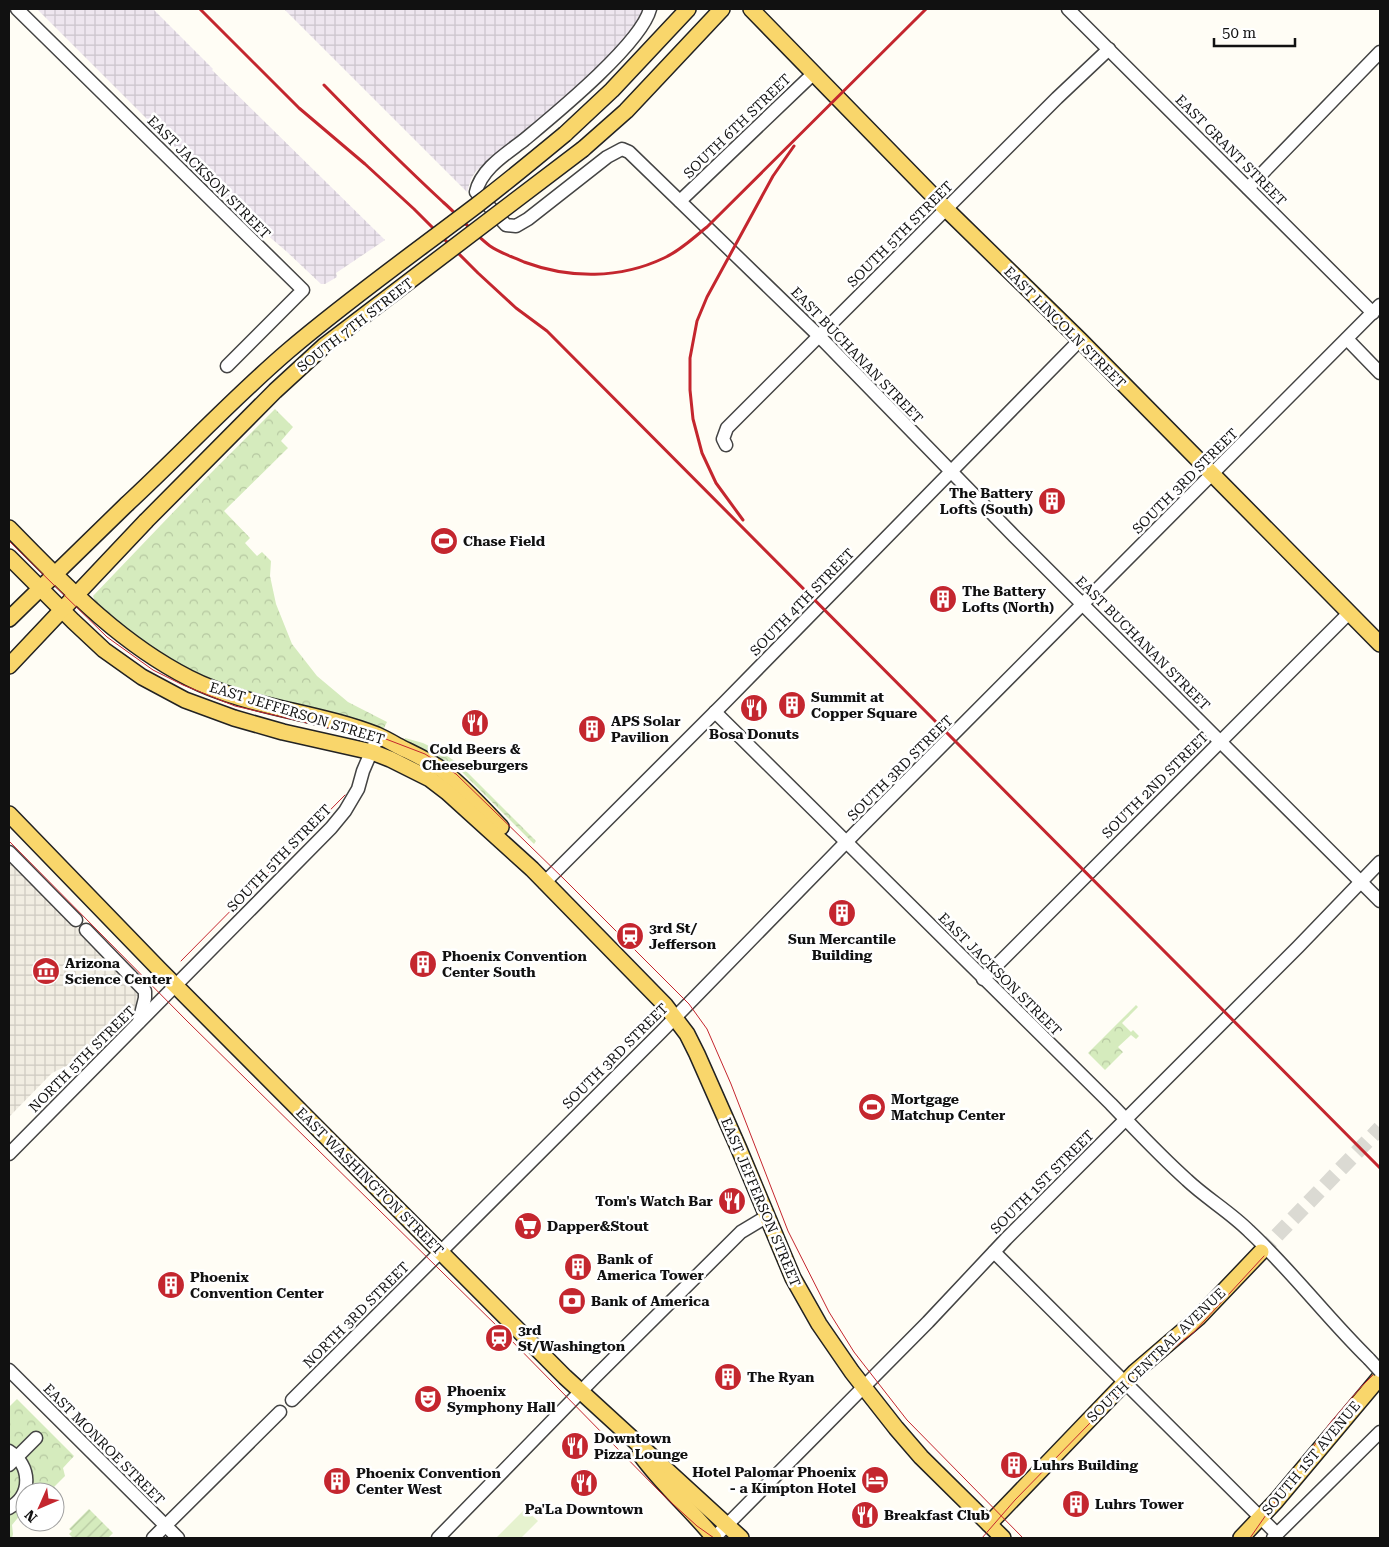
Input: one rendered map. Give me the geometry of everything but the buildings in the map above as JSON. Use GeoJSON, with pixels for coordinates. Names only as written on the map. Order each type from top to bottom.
{"type":"FeatureCollection","features":[{"type":"Feature","properties":{"kind":"main road","name":"SOUTH 7TH STREET"},"geometry":{"type":"LineString","coordinates":[[9,619],[245,390],[288,351],[350,300],[477,205],[565,134],[633,69],[688,9]]}},
{"type":"Feature","properties":{"kind":"main road","name":"SOUTH 7TH STREET"},"geometry":{"type":"LineString","coordinates":[[9,666],[146,521],[275,391],[324,346],[584,149],[626,111],[722,9]]}},
{"type":"Feature","properties":{"kind":"main road","name":"EAST LINCOLN STREET"},"geometry":{"type":"LineString","coordinates":[[751,9],[946,209],[1080,340],[1380,644]]}},
{"type":"Feature","properties":{"kind":"main road","name":"EAST JEFFERSON STREET"},"geometry":{"type":"LineString","coordinates":[[9,528],[54,574],[114,629],[143,652],[189,679],[256,703],[316,717],[378,736],[441,769],[467,792],[506,834],[544,882],[665,1005],[675,1018],[698,1054],[793,1278],[819,1324],[863,1387],[921,1457],[995,1532]]}},
{"type":"Feature","properties":{"kind":"main road","name":"EAST JEFFERSON STREET"},"geometry":{"type":"LineString","coordinates":[[9,557],[104,650],[142,676],[185,700],[234,718],[283,732],[372,752],[390,759],[430,779],[447,792],[532,868]]}},
{"type":"Feature","properties":{"kind":"main road","name":"EAST WASHINGTON STREET"},"geometry":{"type":"LineString","coordinates":[[9,814],[176,986],[581,1392],[741,1538]]}},
{"type":"Feature","properties":{"kind":"main road","name":"SOUTH CENTRAL AVENUE"},"geometry":{"type":"LineString","coordinates":[[995,1532],[1060,1453],[1129,1387],[1134,1372],[1194,1321],[1266,1252]]}},
{"type":"Feature","properties":{"kind":"main road","name":"SOUTH 1ST AVENUE"},"geometry":{"type":"LineString","coordinates":[[1241,1538],[1261,1518],[1380,1377]]}},
{"type":"Feature","properties":{"kind":"main road"},"geometry":{"type":"LineString","coordinates":[[622,1428],[653,1472],[714,1538]]}},
{"type":"Feature","properties":{"kind":"street","name":"EAST JACKSON STREET"},"geometry":{"type":"LineString","coordinates":[[17,9],[303,290],[227,366]]}},
{"type":"Feature","properties":{"kind":"street","name":"EAST BUCHANAN STREET"},"geometry":{"type":"LineString","coordinates":[[650,9],[648,18],[630,41],[562,108],[488,169],[478,182],[476,192],[506,225],[516,226],[528,219],[607,157],[622,148],[629,152],[819,336],[950,471],[1380,901]]}},
{"type":"Feature","properties":{"kind":"street","name":"EAST GRANT STREET"},"geometry":{"type":"LineString","coordinates":[[1068,9],[1248,188],[1376,309]]}},
{"type":"Feature","properties":{"kind":"street","name":"SOUTH 5TH STREET"},"geometry":{"type":"LineString","coordinates":[[726,445],[724,439],[727,428],[1108,49]]}},
{"type":"Feature","properties":{"kind":"street"},"geometry":{"type":"LineString","coordinates":[[1248,188],[1380,52]]}},
{"type":"Feature","properties":{"kind":"street","name":"SOUTH 6TH STREET"},"geometry":{"type":"LineString","coordinates":[[680,201],[814,73]]}},
{"type":"Feature","properties":{"kind":"street","name":"SOUTH 3RD STREET"},"geometry":{"type":"LineString","coordinates":[[441,1252],[1376,309]]}},
{"type":"Feature","properties":{"kind":"street"},"geometry":{"type":"LineString","coordinates":[[1347,339],[1380,373]]}},
{"type":"Feature","properties":{"kind":"street","name":"SOUTH 4TH STREET"},"geometry":{"type":"LineString","coordinates":[[544,882],[1080,340]]}},
{"type":"Feature","properties":{"kind":"street","name":"SOUTH 2ND STREET"},"geometry":{"type":"LineString","coordinates":[[984,979],[1349,613]]}},
{"type":"Feature","properties":{"kind":"street","name":"EAST JACKSON STREET"},"geometry":{"type":"LineString","coordinates":[[714,712],[1188,1181],[1248,1229],[1266,1252],[1380,1370]]}},
{"type":"Feature","properties":{"kind":"street","name":"SOUTH 5TH STREET"},"geometry":{"type":"LineString","coordinates":[[176,986],[331,828],[353,800],[378,736]]}},
{"type":"Feature","properties":{"kind":"street"},"geometry":{"type":"LineString","coordinates":[[9,852],[76,920]]}},
{"type":"Feature","properties":{"kind":"street","name":"SOUTH 1ST STREET"},"geometry":{"type":"LineString","coordinates":[[714,1538],[1380,862]]}},
{"type":"Feature","properties":{"kind":"street"},"geometry":{"type":"LineString","coordinates":[[86,930],[145,991],[140,1022]]}},
{"type":"Feature","properties":{"kind":"street","name":"NORTH 5TH STREET"},"geometry":{"type":"LineString","coordinates":[[9,1154],[176,986]]}},
{"type":"Feature","properties":{"kind":"street"},"geometry":{"type":"LineString","coordinates":[[446,1536],[581,1392],[741,1232],[766,1217]]}},
{"type":"Feature","properties":{"kind":"street","name":"NORTH 3RD STREET"},"geometry":{"type":"LineString","coordinates":[[292,1400],[441,1252]]}},
{"type":"Feature","properties":{"kind":"street"},"geometry":{"type":"LineString","coordinates":[[994,1252],[1261,1518],[1275,1536]]}},
{"type":"Feature","properties":{"kind":"street","name":"EAST MONROE STREET"},"geometry":{"type":"LineString","coordinates":[[9,1370],[178,1538]]}},
{"type":"Feature","properties":{"kind":"street"},"geometry":{"type":"LineString","coordinates":[[153,1538],[280,1412]]}},
{"type":"Feature","properties":{"kind":"street","name":"SOUTH 1ST AVENUE"},"geometry":{"type":"LineString","coordinates":[[1275,1536],[1380,1432]]}},
{"type":"Feature","properties":{"kind":"street"},"geometry":{"type":"LineString","coordinates":[[14,1503],[25,1490],[27,1480],[24,1467],[12,1458],[36,1438]]}},
{"type":"Feature","properties":{"kind":"shaded area"},"geometry":{"type":"Polygon","coordinates":[[[37,9],[153,9],[212,70],[385,240],[336,273],[337,277],[325,284],[321,284],[239,211],[37,9]]]}},
{"type":"Feature","properties":{"kind":"shaded area"},"geometry":{"type":"Polygon","coordinates":[[[284,9],[644,9],[635,27],[607,58],[552,109],[476,171],[467,192],[284,9]]]}},
{"type":"Feature","properties":{"kind":"shaded area"},"geometry":{"type":"Polygon","coordinates":[[[9,859],[135,985],[139,998],[138,1005],[87,1056],[52,1073],[9,1117],[9,859]]]}},
{"type":"Feature","properties":{"kind":"green space"},"geometry":{"type":"Polygon","coordinates":[[[275,409],[293,427],[281,441],[288,448],[224,511],[250,538],[245,543],[257,556],[262,552],[271,561],[270,576],[276,604],[292,644],[317,676],[348,702],[387,722],[383,730],[221,687],[146,648],[96,604],[93,596],[275,409]]]}},
{"type":"Feature","properties":{"kind":"green space"},"geometry":{"type":"Polygon","coordinates":[[[405,738],[423,743],[459,764],[536,841],[534,844],[456,766],[423,749],[404,742],[405,738]]]}},
{"type":"Feature","properties":{"kind":"green space"},"geometry":{"type":"Polygon","coordinates":[[[1136,1005],[1138,1007],[1122,1023],[1131,1032],[1133,1030],[1139,1036],[1136,1039],[1131,1035],[1118,1047],[1123,1052],[1105,1070],[1088,1053],[1136,1005]]]}},
{"type":"Feature","properties":{"kind":"green space"},"geometry":{"type":"Polygon","coordinates":[[[17,1399],[74,1456],[63,1468],[65,1476],[59,1482],[15,1482],[15,1521],[12,1525],[12,1538],[9,1538],[9,1407],[17,1399]]]}},
{"type":"Feature","properties":{"kind":"green space"},"geometry":{"type":"Polygon","coordinates":[[[89,1509],[113,1533],[108,1538],[73,1538],[69,1534],[72,1531],[69,1529],[89,1509]]]}},
{"type":"Feature","properties":{"kind":"green space"},"geometry":{"type":"Polygon","coordinates":[[[525,1509],[538,1521],[521,1538],[497,1537],[525,1509]]]}},
{"type":"Feature","properties":{"kind":"tunnel"},"geometry":{"type":"LineString","coordinates":[[1261,1252],[1380,1128]]}},
{"type":"Feature","properties":{"kind":"tram line"},"geometry":{"type":"LineString","coordinates":[[9,541],[107,637],[153,670],[183,685],[235,706],[325,727],[378,736],[425,754],[456,774],[566,881],[689,1004],[707,1029],[731,1084],[788,1231],[829,1312],[854,1352],[907,1420],[1023,1538]]}},
{"type":"Feature","properties":{"kind":"tram line"},"geometry":{"type":"LineString","coordinates":[[181,961],[345,795]]}},
{"type":"Feature","properties":{"kind":"tram line"},"geometry":{"type":"LineString","coordinates":[[9,841],[187,1021],[504,1333],[662,1494],[697,1526],[714,1538]]}},
{"type":"Feature","properties":{"kind":"tram line"},"geometry":{"type":"LineString","coordinates":[[982,1538],[1015,1500],[1127,1385],[1194,1332],[1264,1256]]}},
{"type":"Feature","properties":{"kind":"tram line"},"geometry":{"type":"LineString","coordinates":[[1250,1538],[1330,1423],[1380,1368]]}},
{"type":"Feature","properties":{"kind":"railway"},"geometry":{"type":"LineString","coordinates":[[200,9],[299,108],[414,209],[516,308],[547,331],[1380,1168]]}},
{"type":"Feature","properties":{"kind":"railway"},"geometry":{"type":"LineString","coordinates":[[324,85],[398,159],[490,246],[502,253],[541,268],[577,274],[612,273],[630,270],[664,258],[681,248],[707,227],[926,9]]}},
{"type":"Feature","properties":{"kind":"railway"},"geometry":{"type":"LineString","coordinates":[[743,520],[716,483],[702,453],[693,419],[690,390],[690,358],[697,321],[707,297],[773,176],[794,146]]}},
{"type":"Feature","properties":{"kind":"place","name":"The Battery Lofts (South)"},"geometry":{"type":"Point","coordinates":[1052,501]}},
{"type":"Feature","properties":{"kind":"place","name":"Chase Field"},"geometry":{"type":"Point","coordinates":[444,541]}},
{"type":"Feature","properties":{"kind":"place","name":"The Battery Lofts (North)"},"geometry":{"type":"Point","coordinates":[943,599]}},
{"type":"Feature","properties":{"kind":"place","name":"Summit at Copper Square"},"geometry":{"type":"Point","coordinates":[792,705]}},
{"type":"Feature","properties":{"kind":"place","name":"Bosa Donuts"},"geometry":{"type":"Point","coordinates":[754,708]}},
{"type":"Feature","properties":{"kind":"place","name":"Cold Beers & Cheeseburgers"},"geometry":{"type":"Point","coordinates":[475,723]}},
{"type":"Feature","properties":{"kind":"place","name":"APS Solar Pavilion"},"geometry":{"type":"Point","coordinates":[592,729]}},
{"type":"Feature","properties":{"kind":"place","name":"Sun Mercantile Building"},"geometry":{"type":"Point","coordinates":[842,913]}},
{"type":"Feature","properties":{"kind":"place","name":"3rd St/ Jefferson"},"geometry":{"type":"Point","coordinates":[630,936]}},
{"type":"Feature","properties":{"kind":"place","name":"Phoenix Convention Center South"},"geometry":{"type":"Point","coordinates":[423,964]}},
{"type":"Feature","properties":{"kind":"place","name":"Arizona Science Center"},"geometry":{"type":"Point","coordinates":[46,971]}},
{"type":"Feature","properties":{"kind":"place","name":"Mortgage Matchup Center"},"geometry":{"type":"Point","coordinates":[872,1107]}},
{"type":"Feature","properties":{"kind":"place","name":"Tom's Watch Bar"},"geometry":{"type":"Point","coordinates":[732,1201]}},
{"type":"Feature","properties":{"kind":"place","name":"Dapper&Stout"},"geometry":{"type":"Point","coordinates":[528,1226]}},
{"type":"Feature","properties":{"kind":"place","name":"Bank of America Tower"},"geometry":{"type":"Point","coordinates":[578,1267]}},
{"type":"Feature","properties":{"kind":"place","name":"Phoenix Convention Center"},"geometry":{"type":"Point","coordinates":[171,1285]}},
{"type":"Feature","properties":{"kind":"place","name":"Bank of America"},"geometry":{"type":"Point","coordinates":[572,1301]}},
{"type":"Feature","properties":{"kind":"place","name":"3rd St/Washington"},"geometry":{"type":"Point","coordinates":[499,1338]}},
{"type":"Feature","properties":{"kind":"place","name":"The Ryan"},"geometry":{"type":"Point","coordinates":[728,1377]}},
{"type":"Feature","properties":{"kind":"place","name":"Phoenix Symphony Hall"},"geometry":{"type":"Point","coordinates":[428,1399]}},
{"type":"Feature","properties":{"kind":"place","name":"Downtown Pizza Lounge"},"geometry":{"type":"Point","coordinates":[575,1446]}},
{"type":"Feature","properties":{"kind":"place","name":"Luhrs Building"},"geometry":{"type":"Point","coordinates":[1014,1465]}},
{"type":"Feature","properties":{"kind":"place","name":"Hotel Palomar Phoenix - a Kimpton Hotel"},"geometry":{"type":"Point","coordinates":[875,1480]}},
{"type":"Feature","properties":{"kind":"place","name":"Phoenix Convention Center West"},"geometry":{"type":"Point","coordinates":[337,1481]}},
{"type":"Feature","properties":{"kind":"place","name":"Pa'La Downtown"},"geometry":{"type":"Point","coordinates":[584,1483]}},
{"type":"Feature","properties":{"kind":"place","name":"Luhrs Tower"},"geometry":{"type":"Point","coordinates":[1076,1504]}},
{"type":"Feature","properties":{"kind":"place","name":"Breakfast Club"},"geometry":{"type":"Point","coordinates":[865,1515]}}]}
